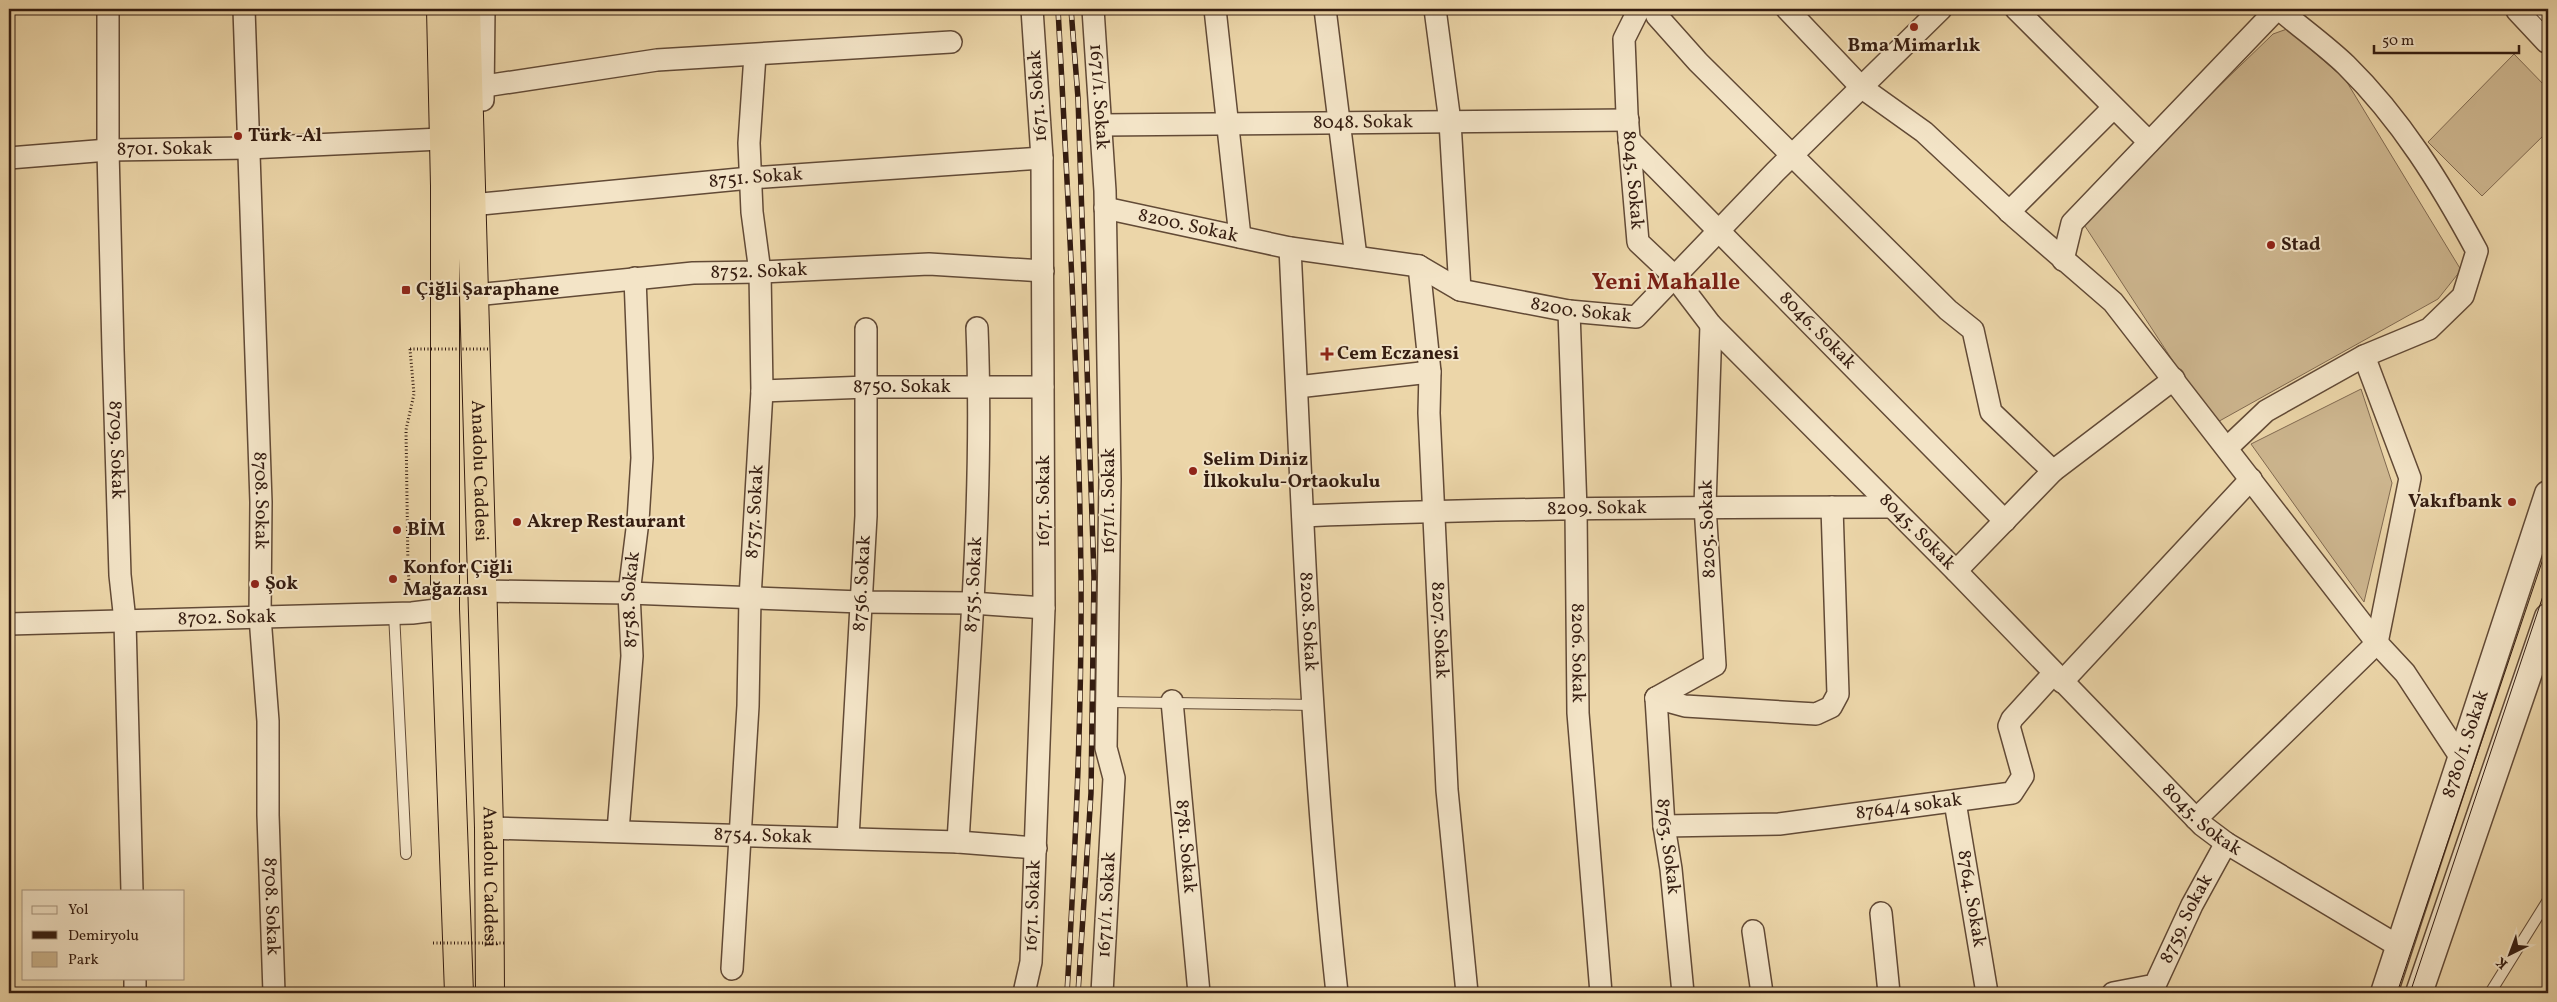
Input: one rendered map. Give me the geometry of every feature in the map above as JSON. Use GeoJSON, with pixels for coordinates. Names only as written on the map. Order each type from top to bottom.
{"type":"FeatureCollection","features":[{"type":"Feature","properties":{"kind":"highway","name":"Anadolu Caddesi"},"geometry":{"type":"LineString","coordinates":[[441,9],[475,295],[488,828],[490,993]]}},
{"type":"Feature","properties":{"kind":"highway","name":"Anadolu Caddesi"},"geometry":{"type":"LineString","coordinates":[[459,993],[445,609],[463,192],[466,9]]}},
{"type":"Feature","properties":{"kind":"street","name":"8709. Sokak"},"geometry":{"type":"LineString","coordinates":[[108,9],[108,150],[120,574],[125,621],[132,890]]}},
{"type":"Feature","properties":{"kind":"street","name":"8708. Sokak"},"geometry":{"type":"LineString","coordinates":[[244,9],[261,502],[260,617],[268,721],[268,815],[274,993]]}},
{"type":"Feature","properties":{"kind":"street"},"geometry":{"type":"LineString","coordinates":[[427,9],[441,139],[463,192]]}},
{"type":"Feature","properties":{"kind":"street"},"geometry":{"type":"LineString","coordinates":[[463,192],[485,86],[484,9]]}},
{"type":"Feature","properties":{"kind":"street","name":"1671. Sokak"},"geometry":{"type":"LineString","coordinates":[[1024,993],[1031,962],[1044,608],[1042,158],[1032,9]]}},
{"type":"Feature","properties":{"kind":"street","name":"1671/1. Sokak"},"geometry":{"type":"LineString","coordinates":[[1093,9],[1105,208],[1110,479],[1106,748],[1114,778],[1102,993]]}},
{"type":"Feature","properties":{"kind":"street"},"geometry":{"type":"LineString","coordinates":[[1215,9],[1240,237]]}},
{"type":"Feature","properties":{"kind":"street"},"geometry":{"type":"LineString","coordinates":[[1325,9],[1356,257]]}},
{"type":"Feature","properties":{"kind":"street"},"geometry":{"type":"LineString","coordinates":[[1435,9],[1450,122],[1460,290]]}},
{"type":"Feature","properties":{"kind":"street","name":"8045. Sokak"},"geometry":{"type":"LineString","coordinates":[[1639,9],[1624,39],[1628,130],[1638,242],[1673,275],[1710,325],[1956,571],[2196,819],[2226,843],[2400,947]]}},
{"type":"Feature","properties":{"kind":"street"},"geometry":{"type":"LineString","coordinates":[[1654,9],[1657,16],[1698,62],[1948,310],[1974,330],[1991,412],[2053,471]]}},
{"type":"Feature","properties":{"kind":"street"},"geometry":{"type":"LineString","coordinates":[[1787,9],[1861,87],[1924,132],[2008,212],[2113,302],[2377,643],[2405,673],[2461,758]]}},
{"type":"Feature","properties":{"kind":"street","name":"8200. Sokak"},"geometry":{"type":"LineString","coordinates":[[1105,208],[1290,248],[1419,266],[1460,290],[1569,312],[1636,317],[1673,275],[1941,9]]}},
{"type":"Feature","properties":{"kind":"street"},"geometry":{"type":"LineString","coordinates":[[2016,9],[2149,142]]}},
{"type":"Feature","properties":{"kind":"street"},"geometry":{"type":"LineString","coordinates":[[2063,260],[2072,223],[2278,9],[2346,66],[2394,120],[2444,190],[2477,251],[2463,296],[2429,329],[2364,356],[2266,411],[2227,448]]}},
{"type":"Feature","properties":{"kind":"street"},"geometry":{"type":"LineString","coordinates":[[2519,9],[2548,40]]}},
{"type":"Feature","properties":{"kind":"street"},"geometry":{"type":"LineString","coordinates":[[485,86],[657,60],[950,42]]}},
{"type":"Feature","properties":{"kind":"street","name":"8757. Sokak"},"geometry":{"type":"LineString","coordinates":[[732,969],[748,706],[750,598],[762,391],[760,272],[752,212],[749,143],[756,55]]}},
{"type":"Feature","properties":{"kind":"street"},"geometry":{"type":"LineString","coordinates":[[2008,212],[2113,108]]}},
{"type":"Feature","properties":{"kind":"street","name":"8048. Sokak"},"geometry":{"type":"LineString","coordinates":[[1101,125],[1450,122],[1628,130]]}},
{"type":"Feature","properties":{"kind":"street","name":"8046. Sokak"},"geometry":{"type":"LineString","coordinates":[[1628,130],[1718,230],[2005,521]]}},
{"type":"Feature","properties":{"kind":"street","name":"8701. Sokak"},"geometry":{"type":"LineString","coordinates":[[9,158],[108,150],[250,148],[441,139]]}},
{"type":"Feature","properties":{"kind":"street","name":"8751. Sokak"},"geometry":{"type":"LineString","coordinates":[[463,192],[750,178],[1042,158]]}},
{"type":"Feature","properties":{"kind":"street","name":"8208. Sokak"},"geometry":{"type":"LineString","coordinates":[[1290,248],[1313,705],[1327,902],[1337,993]]}},
{"type":"Feature","properties":{"kind":"street","name":"8752. Sokak"},"geometry":{"type":"LineString","coordinates":[[475,295],[693,273],[760,272],[929,264],[1043,271]]}},
{"type":"Feature","properties":{"kind":"street","name":"8207. Sokak"},"geometry":{"type":"LineString","coordinates":[[1419,266],[1430,372],[1429,413],[1447,790],[1467,993]]}},
{"type":"Feature","properties":{"kind":"street","name":"8758. Sokak"},"geometry":{"type":"LineString","coordinates":[[618,830],[632,656],[629,594],[638,520],[642,458],[635,278]]}},
{"type":"Feature","properties":{"kind":"street","name":"8206. Sokak"},"geometry":{"type":"LineString","coordinates":[[1569,312],[1576,510],[1578,713],[1601,993]]}},
{"type":"Feature","properties":{"kind":"street","name":"8205. Sokak"},"geometry":{"type":"LineString","coordinates":[[1656,698],[1716,665],[1705,506],[1710,325]]}},
{"type":"Feature","properties":{"kind":"street","name":"8755. Sokak"},"geometry":{"type":"LineString","coordinates":[[958,842],[978,516],[980,386],[977,328]]}},
{"type":"Feature","properties":{"kind":"street","name":"8756. Sokak"},"geometry":{"type":"LineString","coordinates":[[848,838],[866,516],[866,329]]}},
{"type":"Feature","properties":{"kind":"street"},"geometry":{"type":"LineString","coordinates":[[2196,819],[2377,643],[2410,478],[2364,356]]}},
{"type":"Feature","properties":{"kind":"street"},"geometry":{"type":"LineString","coordinates":[[1297,387],[1430,372]]}},
{"type":"Feature","properties":{"kind":"street"},"geometry":{"type":"LineString","coordinates":[[1956,571],[2053,471],[2174,379]]}},
{"type":"Feature","properties":{"kind":"street","name":"8750. Sokak"},"geometry":{"type":"LineString","coordinates":[[762,391],[867,386],[1043,387]]}},
{"type":"Feature","properties":{"kind":"street"},"geometry":{"type":"LineString","coordinates":[[2058,677],[2251,479]]}},
{"type":"Feature","properties":{"kind":"street","name":"8780/1. Sokak"},"geometry":{"type":"LineString","coordinates":[[2384,993],[2548,494]]}},
{"type":"Feature","properties":{"kind":"street","name":"8209. Sokak"},"geometry":{"type":"LineString","coordinates":[[1303,516],[1434,510],[1576,510],[1705,506],[1890,506]]}},
{"type":"Feature","properties":{"kind":"street"},"geometry":{"type":"LineString","coordinates":[[1656,698],[1685,706],[1816,714],[1831,707],[1838,694],[1832,506]]}},
{"type":"Feature","properties":{"kind":"street"},"geometry":{"type":"LineString","coordinates":[[482,591],[860,602],[972,603],[1044,608]]}},
{"type":"Feature","properties":{"kind":"street","name":"8702. Sokak"},"geometry":{"type":"LineString","coordinates":[[9,624],[403,613],[445,609]]}},
{"type":"Feature","properties":{"kind":"street"},"geometry":{"type":"LineString","coordinates":[[2419,993],[2548,617]]}},
{"type":"Feature","properties":{"kind":"street","name":"8764/4 sokak"},"geometry":{"type":"LineString","coordinates":[[1664,826],[1780,824],[2012,793],[2018,787],[2023,776],[2009,726],[2012,719],[2058,677]]}},
{"type":"Feature","properties":{"kind":"street","name":"8763. Sokak"},"geometry":{"type":"LineString","coordinates":[[1656,698],[1664,826],[1671,868],[1683,993]]}},
{"type":"Feature","properties":{"kind":"street","name":"8781. Sokak"},"geometry":{"type":"LineString","coordinates":[[1172,701],[1199,993]]}},
{"type":"Feature","properties":{"kind":"street","name":"8764. Sokak"},"geometry":{"type":"LineString","coordinates":[[1955,802],[1987,993]]}},
{"type":"Feature","properties":{"kind":"street","name":"8754. Sokak"},"geometry":{"type":"LineString","coordinates":[[488,828],[618,830],[958,842],[1036,848]]}},
{"type":"Feature","properties":{"kind":"street","name":"8759. Sokak"},"geometry":{"type":"LineString","coordinates":[[2113,993],[2155,985],[2192,906],[2226,843]]}},
{"type":"Feature","properties":{"kind":"street"},"geometry":{"type":"LineString","coordinates":[[1881,913],[1889,993]]}},
{"type":"Feature","properties":{"kind":"street"},"geometry":{"type":"LineString","coordinates":[[1753,931],[1762,993]]}},
{"type":"Feature","properties":{"kind":"street"},"geometry":{"type":"LineString","coordinates":[[134,980],[135,993]]}},
{"type":"Feature","properties":{"kind":"lane"},"geometry":{"type":"LineString","coordinates":[[403,613],[406,854]]}},
{"type":"Feature","properties":{"kind":"lane"},"geometry":{"type":"LineString","coordinates":[[1107,702],[1172,701],[1313,705]]}},
{"type":"Feature","properties":{"kind":"lane"},"geometry":{"type":"LineString","coordinates":[[2490,993],[2548,900]]}},
{"type":"Feature","properties":{"kind":"path"},"geometry":{"type":"LineString","coordinates":[[403,613],[408,568],[406,430],[414,394],[410,349],[489,349]]}},
{"type":"Feature","properties":{"kind":"path"},"geometry":{"type":"LineString","coordinates":[[433,942],[505,943]]}},
{"type":"Feature","properties":{"kind":"green space","name":"Stad"},"geometry":{"type":"Polygon","coordinates":[[[2287,29],[2345,79],[2461,270],[2438,299],[2214,424],[2081,220],[2273,34],[2287,29]]]}},
{"type":"Feature","properties":{"kind":"green space"},"geometry":{"type":"Polygon","coordinates":[[[2514,54],[2548,89],[2548,131],[2482,196],[2428,142],[2514,54]]]}},
{"type":"Feature","properties":{"kind":"green space"},"geometry":{"type":"Polygon","coordinates":[[[2361,389],[2392,483],[2364,602],[2251,444],[2361,389]]]}},
{"type":"Feature","properties":{"kind":"tram line"},"geometry":{"type":"LineString","coordinates":[[2531,9],[2548,27]]}},
{"type":"Feature","properties":{"kind":"tram line"},"geometry":{"type":"LineString","coordinates":[[2545,9],[2548,12]]}},
{"type":"Feature","properties":{"kind":"tram line"},"geometry":{"type":"LineString","coordinates":[[2397,993],[2548,544]]}},
{"type":"Feature","properties":{"kind":"tram line"},"geometry":{"type":"LineString","coordinates":[[2410,993],[2548,581]]}},
{"type":"Feature","properties":{"kind":"railway"},"geometry":{"type":"LineString","coordinates":[[1058,9],[1075,364],[1081,578],[1077,785],[1067,993]]}},
{"type":"Feature","properties":{"kind":"railway"},"geometry":{"type":"LineString","coordinates":[[1071,9],[1078,98],[1094,577],[1091,793],[1078,993]]}},
{"type":"Feature","properties":{"kind":"place","name":"Bma Mimarlık"},"geometry":{"type":"Point","coordinates":[1914,27]}},
{"type":"Feature","properties":{"kind":"place","name":"Türk -Al"},"geometry":{"type":"Point","coordinates":[238,136]}},
{"type":"Feature","properties":{"kind":"place","name":"Stad"},"geometry":{"type":"Point","coordinates":[2271,245]}},
{"type":"Feature","properties":{"kind":"place","name":"Çiğli Şaraphane"},"geometry":{"type":"Point","coordinates":[406,290]}},
{"type":"Feature","properties":{"kind":"place","name":"Cem Eczanesi"},"geometry":{"type":"Point","coordinates":[1327,354]}},
{"type":"Feature","properties":{"kind":"place","name":"Selim Diniz İlkokulu-Ortaokulu"},"geometry":{"type":"Point","coordinates":[1193,471]}},
{"type":"Feature","properties":{"kind":"place","name":"Vakıfbank"},"geometry":{"type":"Point","coordinates":[2512,502]}},
{"type":"Feature","properties":{"kind":"place","name":"Akrep Restaurant"},"geometry":{"type":"Point","coordinates":[517,522]}},
{"type":"Feature","properties":{"kind":"place","name":"BİM"},"geometry":{"type":"Point","coordinates":[397,530]}},
{"type":"Feature","properties":{"kind":"place","name":"Konfor Çiğli Mağazası"},"geometry":{"type":"Point","coordinates":[393,579]}},
{"type":"Feature","properties":{"kind":"place","name":"Şok"},"geometry":{"type":"Point","coordinates":[255,584]}},
{"type":"Feature","properties":{"kind":"district","name":"Yeni Mahalle"},"geometry":{"type":"Point","coordinates":[1666,283]}}]}
